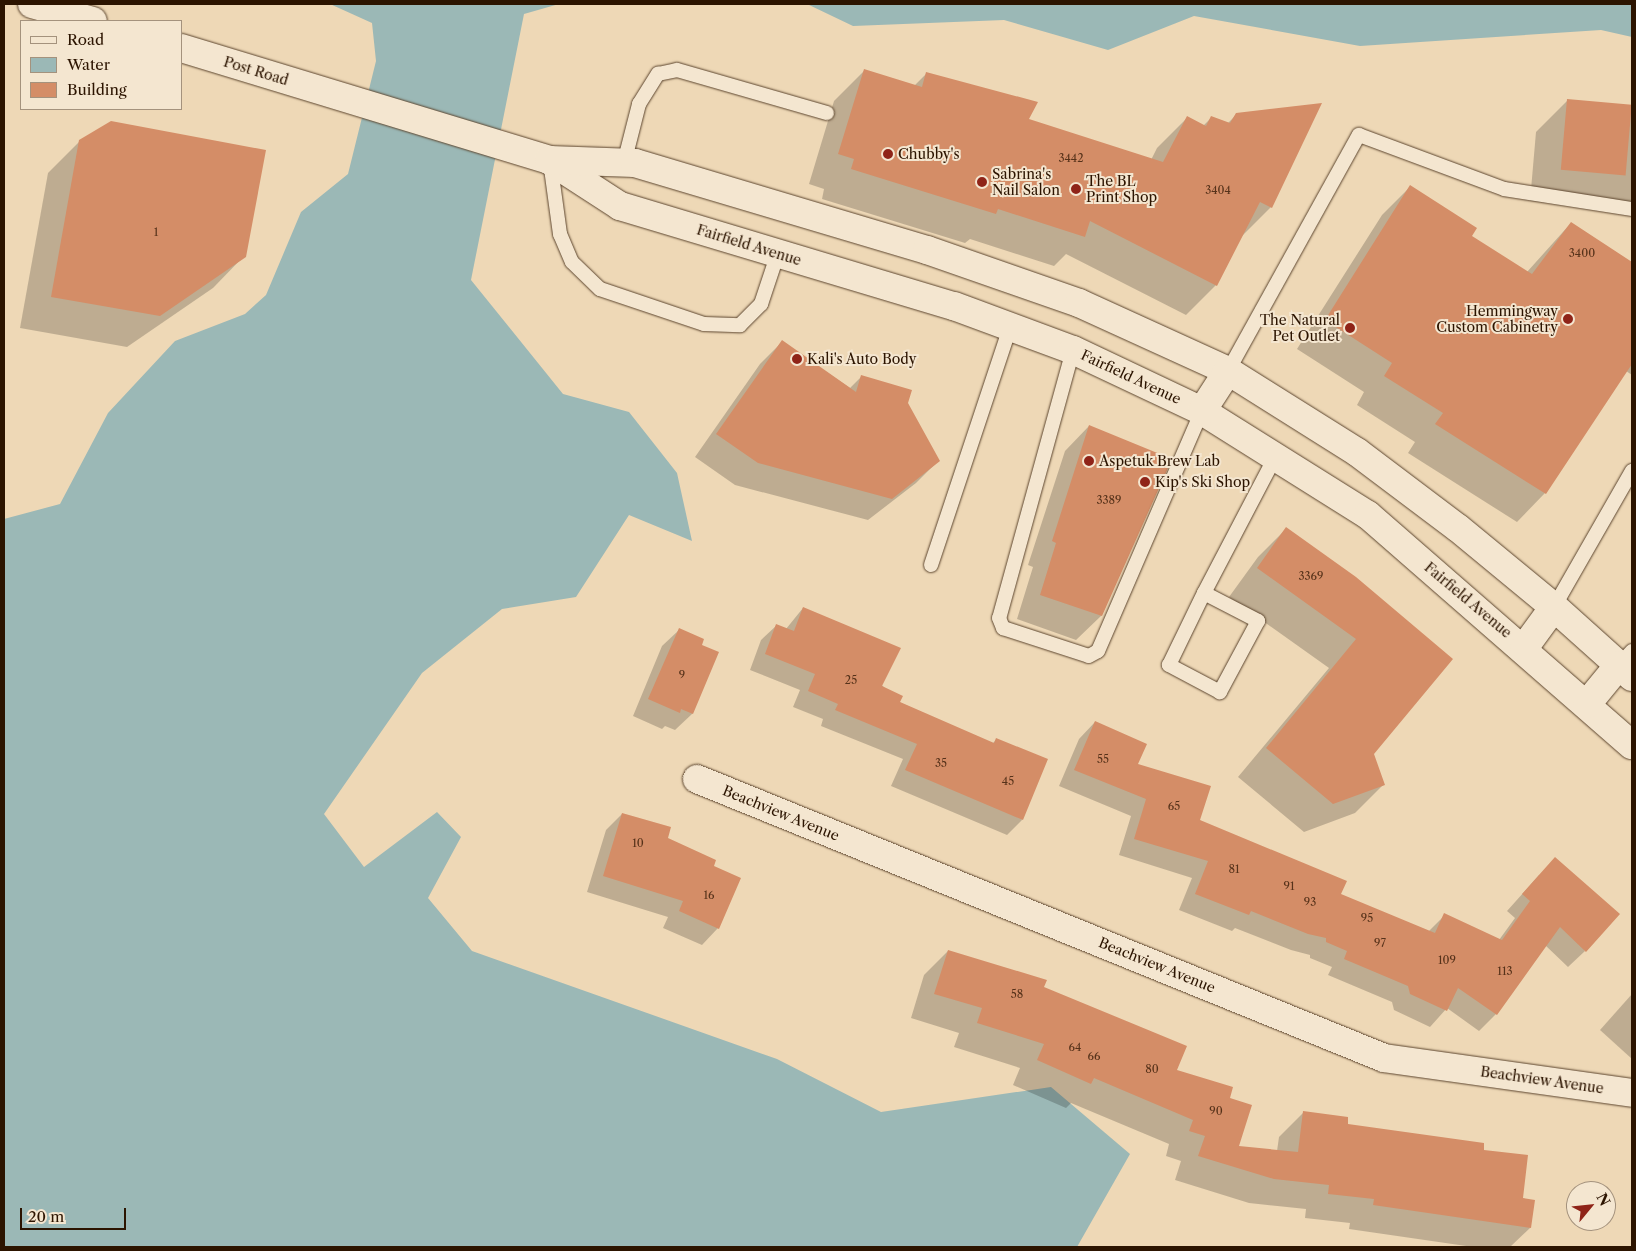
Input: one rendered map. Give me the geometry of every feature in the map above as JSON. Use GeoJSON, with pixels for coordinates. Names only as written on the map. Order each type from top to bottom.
{"type":"FeatureCollection","features":[{"type":"Feature","properties":{"kind":"main road"},"geometry":{"type":"LineString","coordinates":[[32,4],[88,20]]}},
{"type":"Feature","properties":{"kind":"main road","name":"Post Road"},"geometry":{"type":"LineString","coordinates":[[182,48],[331,94]]}},
{"type":"Feature","properties":{"kind":"main road","name":"Fairfield Avenue"},"geometry":{"type":"LineString","coordinates":[[331,94],[550,160],[635,163],[927,250],[1079,303],[1228,371],[1357,452],[1458,528],[1628,665]]}},
{"type":"Feature","properties":{"kind":"main road","name":"Fairfield Avenue"},"geometry":{"type":"LineString","coordinates":[[550,160],[620,206],[954,306],[1074,350],[1202,411],[1368,515],[1524,648],[1632,745]]}},
{"type":"Feature","properties":{"kind":"main road"},"geometry":{"type":"LineString","coordinates":[[1202,411],[1228,371]]}},
{"type":"Feature","properties":{"kind":"main road"},"geometry":{"type":"LineString","coordinates":[[1524,648],[1554,607]]}},
{"type":"Feature","properties":{"kind":"main road"},"geometry":{"type":"LineString","coordinates":[[1587,704],[1628,665]]}},
{"type":"Feature","properties":{"kind":"main road","name":"Beachview Avenue"},"geometry":{"type":"LineString","coordinates":[[697,779],[1384,1058],[1632,1093]]}},
{"type":"Feature","properties":{"kind":"lane"},"geometry":{"type":"LineString","coordinates":[[624,163],[639,104],[658,74],[677,70],[827,113]]}},
{"type":"Feature","properties":{"kind":"lane"},"geometry":{"type":"LineString","coordinates":[[1228,371],[1359,135],[1504,189],[1632,209]]}},
{"type":"Feature","properties":{"kind":"lane"},"geometry":{"type":"LineString","coordinates":[[550,160],[560,234],[572,262],[600,289],[704,324],[740,325],[761,304],[778,253]]}},
{"type":"Feature","properties":{"kind":"lane"},"geometry":{"type":"LineString","coordinates":[[931,565],[1010,327]]}},
{"type":"Feature","properties":{"kind":"lane"},"geometry":{"type":"LineString","coordinates":[[1074,350],[999,618],[1002,628],[1088,656],[1098,652],[1202,411]]}},
{"type":"Feature","properties":{"kind":"lane"},"geometry":{"type":"LineString","coordinates":[[1204,592],[1258,621],[1220,692],[1169,665],[1204,592],[1275,457]]}},
{"type":"Feature","properties":{"kind":"lane"},"geometry":{"type":"LineString","coordinates":[[1554,607],[1632,471]]}},
{"type":"Feature","properties":{"kind":"water"},"geometry":{"type":"Polygon","coordinates":[[[330,4],[559,4],[524,14],[471,280],[563,394],[629,412],[677,473],[692,541],[629,515],[576,597],[502,609],[422,673],[324,814],[364,867],[437,812],[461,837],[428,898],[472,951],[777,1059],[881,1112],[1051,1087],[1130,1154],[1077,1247],[4,1247],[4,519],[60,504],[108,413],[175,341],[245,314],[266,295],[301,212],[348,174],[376,61],[372,23],[330,4]]]}},
{"type":"Feature","properties":{"kind":"water"},"geometry":{"type":"Polygon","coordinates":[[[807,4],[1632,4],[1632,37],[1601,30],[1360,46],[1194,16],[1108,50],[1004,20],[853,26],[807,4]]]}},
{"type":"Feature","properties":{"kind":"building"},"geometry":{"type":"Polygon","coordinates":[[[864,69],[922,87],[926,72],[1038,102],[1029,119],[1163,162],[1187,116],[1206,126],[1211,116],[1230,123],[1236,113],[1322,103],[1272,208],[1260,202],[1217,286],[1090,221],[1085,237],[998,209],[996,214],[851,169],[854,159],[838,154],[864,69]]]}},
{"type":"Feature","properties":{"kind":"building"},"geometry":{"type":"Polygon","coordinates":[[[1567,99],[1632,105],[1626,175],[1561,170],[1567,99]]]}},
{"type":"Feature","properties":{"kind":"building"},"geometry":{"type":"Polygon","coordinates":[[[111,121],[266,150],[246,257],[160,316],[51,297],[79,140],[111,121]]]}},
{"type":"Feature","properties":{"kind":"building"},"geometry":{"type":"Polygon","coordinates":[[[1410,185],[1477,228],[1472,236],[1532,274],[1571,222],[1632,262],[1632,364],[1546,494],[1435,424],[1443,413],[1384,376],[1392,363],[1325,320],[1410,185]]]}},
{"type":"Feature","properties":{"kind":"building"},"geometry":{"type":"Polygon","coordinates":[[[782,340],[856,392],[861,375],[912,390],[908,403],[940,461],[892,499],[758,463],[716,434],[782,340]]]}},
{"type":"Feature","properties":{"kind":"building"},"geometry":{"type":"Polygon","coordinates":[[[1089,425],[1172,459],[1102,616],[1040,595],[1056,543],[1052,541],[1089,425]]]}},
{"type":"Feature","properties":{"kind":"building"},"geometry":{"type":"Polygon","coordinates":[[[1286,527],[1356,577],[1453,659],[1374,754],[1385,785],[1333,804],[1266,748],[1356,639],[1257,568],[1286,527]]]}},
{"type":"Feature","properties":{"kind":"building"},"geometry":{"type":"Polygon","coordinates":[[[803,607],[901,648],[882,686],[903,696],[900,702],[994,743],[996,738],[1048,759],[1023,820],[905,770],[917,744],[835,710],[838,704],[808,691],[815,674],[765,654],[776,624],[794,631],[803,607]]]}},
{"type":"Feature","properties":{"kind":"building"},"geometry":{"type":"Polygon","coordinates":[[[679,628],[704,639],[702,645],[719,652],[693,714],[681,709],[680,713],[648,699],[679,628]]]}},
{"type":"Feature","properties":{"kind":"building"},"geometry":{"type":"Polygon","coordinates":[[[1095,721],[1147,744],[1138,764],[1211,786],[1200,820],[1347,881],[1341,894],[1435,933],[1444,913],[1502,940],[1530,901],[1522,894],[1555,857],[1620,914],[1586,952],[1560,927],[1497,1015],[1458,988],[1447,1011],[1410,994],[1408,986],[1344,959],[1347,951],[1326,942],[1326,938],[1308,934],[1251,911],[1249,915],[1195,894],[1208,861],[1134,839],[1146,799],[1074,770],[1095,721]]]}},
{"type":"Feature","properties":{"kind":"building"},"geometry":{"type":"Polygon","coordinates":[[[622,813],[671,827],[668,838],[716,860],[714,866],[741,878],[719,929],[679,911],[683,901],[603,876],[622,813]]]}},
{"type":"Feature","properties":{"kind":"building"},"geometry":{"type":"Polygon","coordinates":[[[948,950],[1047,980],[1044,987],[1187,1046],[1177,1070],[1233,1087],[1230,1098],[1252,1105],[1239,1146],[1298,1152],[1303,1111],[1348,1117],[1348,1124],[1484,1143],[1484,1150],[1528,1155],[1523,1198],[1535,1200],[1531,1228],[1373,1205],[1374,1199],[1328,1194],[1329,1185],[1274,1179],[1198,1156],[1205,1136],[1189,1131],[1193,1120],[1094,1078],[1091,1084],[1037,1060],[1044,1044],[977,1023],[982,1008],[934,994],[948,950]]]}},
{"type":"Feature","properties":{"kind":"place","name":"Chubby's"},"geometry":{"type":"Point","coordinates":[888,154]}},
{"type":"Feature","properties":{"kind":"place","name":"Sabrina's Nail Salon"},"geometry":{"type":"Point","coordinates":[982,182]}},
{"type":"Feature","properties":{"kind":"place","name":"The BL Print Shop"},"geometry":{"type":"Point","coordinates":[1076,189]}},
{"type":"Feature","properties":{"kind":"place","name":"Hemmingway Custom Cabinetry"},"geometry":{"type":"Point","coordinates":[1568,319]}},
{"type":"Feature","properties":{"kind":"place","name":"The Natural Pet Outlet"},"geometry":{"type":"Point","coordinates":[1350,328]}},
{"type":"Feature","properties":{"kind":"place","name":"Kali's Auto Body"},"geometry":{"type":"Point","coordinates":[797,359]}},
{"type":"Feature","properties":{"kind":"place","name":"Aspetuk Brew Lab"},"geometry":{"type":"Point","coordinates":[1089,461]}},
{"type":"Feature","properties":{"kind":"place","name":"Kip's Ski Shop"},"geometry":{"type":"Point","coordinates":[1145,482]}}]}
